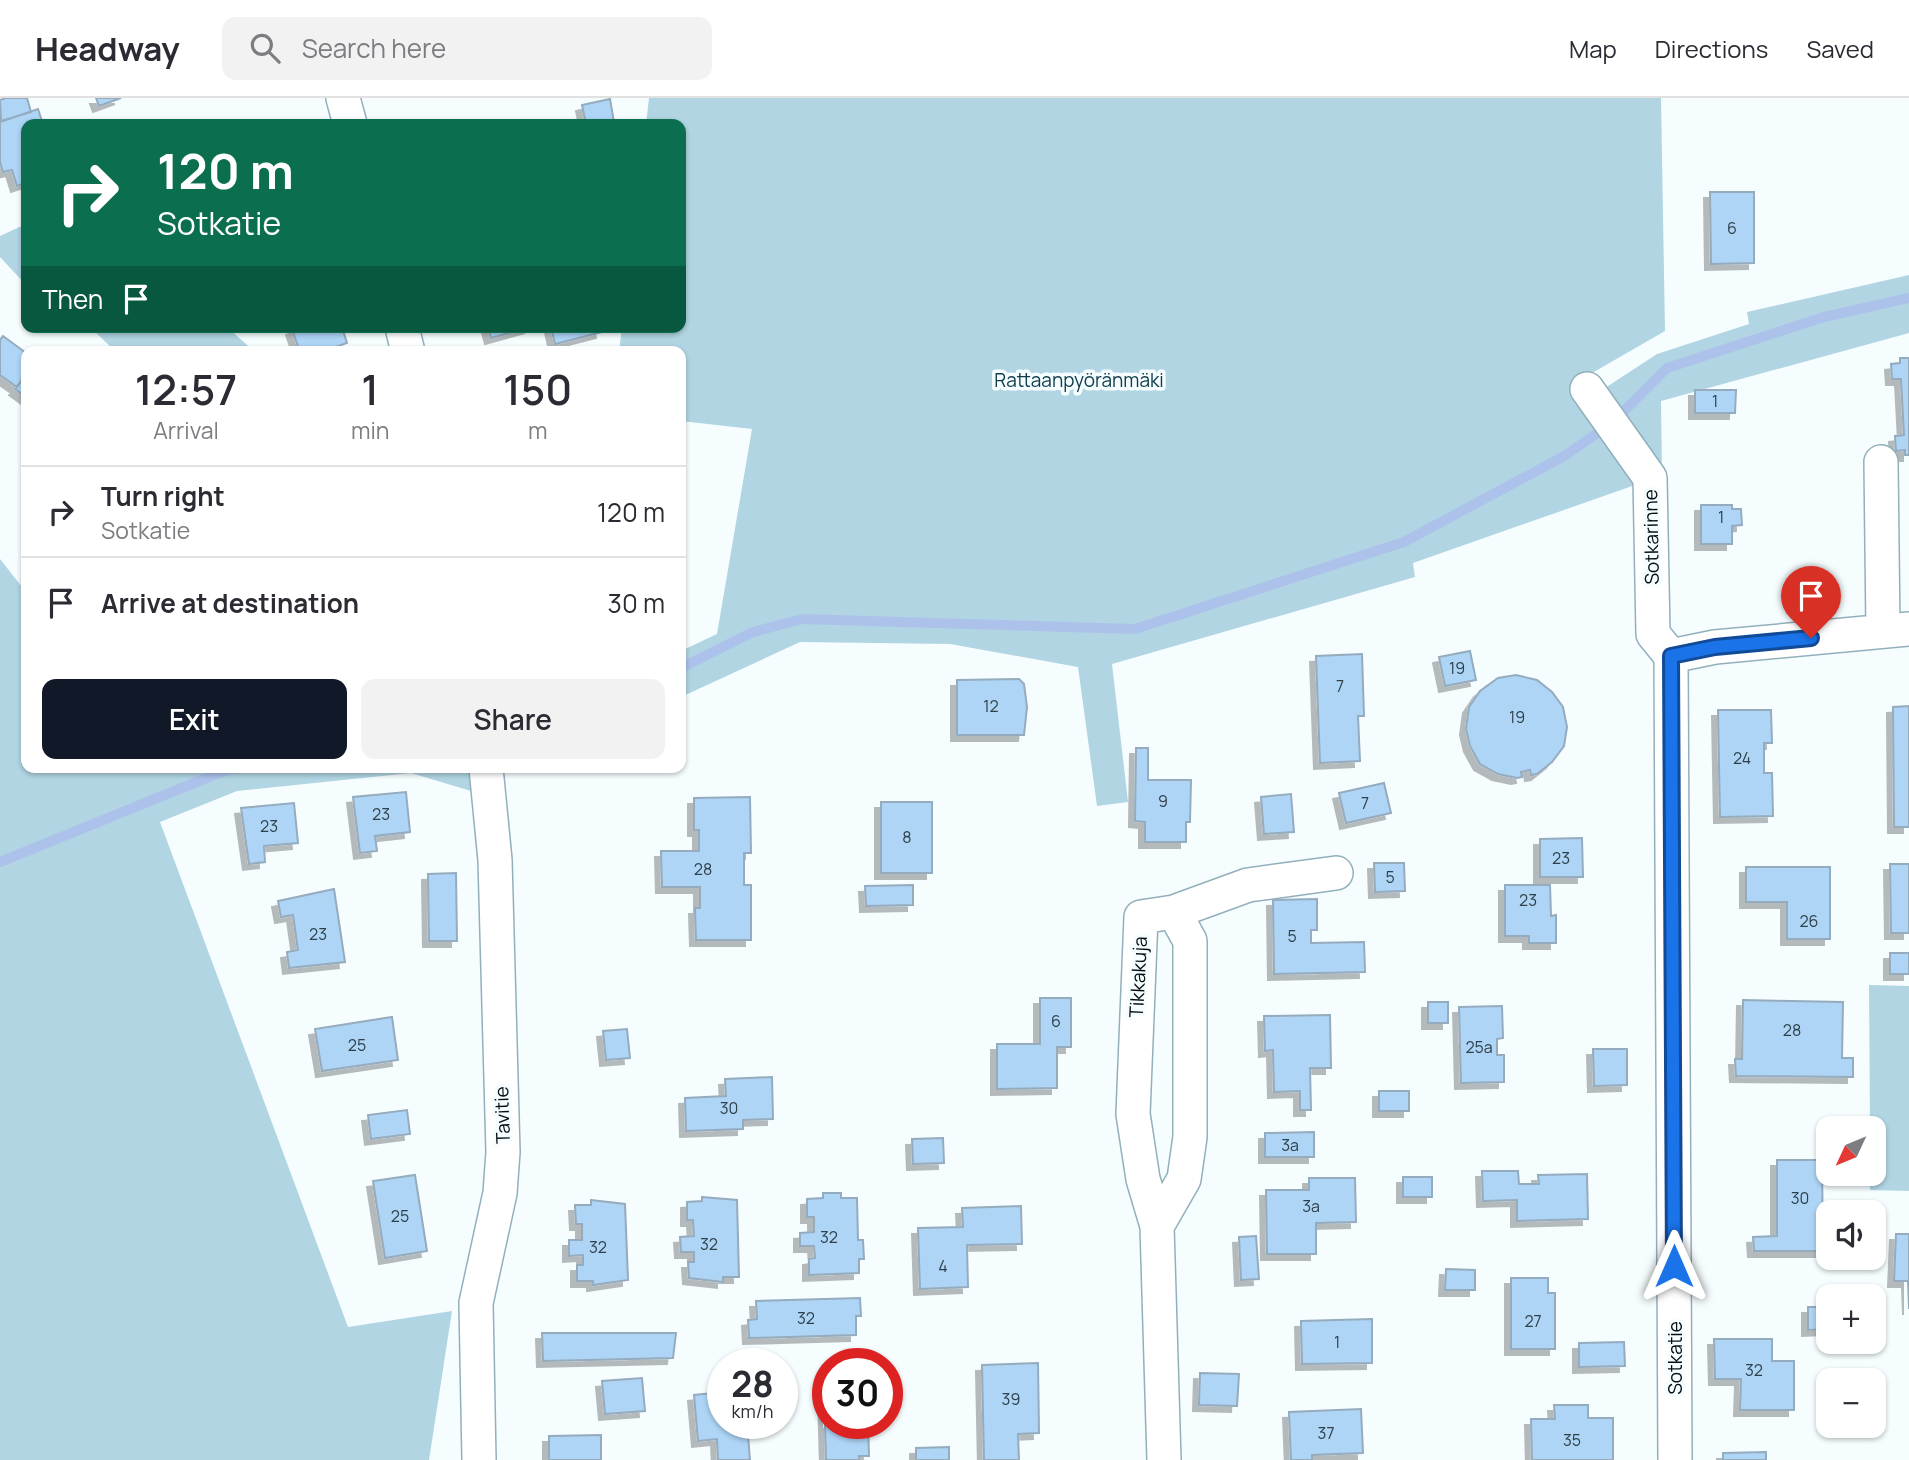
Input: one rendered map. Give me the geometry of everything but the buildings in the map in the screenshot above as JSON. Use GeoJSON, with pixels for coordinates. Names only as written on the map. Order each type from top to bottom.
{"type":"FeatureCollection","features":[{"type":"Feature","properties":{"kind":"street"},"geometry":{"type":"LineString","coordinates":[[343,98],[349,119]]}},
{"type":"Feature","properties":{"kind":"street","name":"Sotkarinne"},"geometry":{"type":"LineString","coordinates":[[1587,390],[1650,478],[1653,634],[1671,656]]}},
{"type":"Feature","properties":{"kind":"street"},"geometry":{"type":"LineString","coordinates":[[1671,656],[1715,647],[1896,630],[1881,462]]}},
{"type":"Feature","properties":{"kind":"street","name":"Sotkatie"},"geometry":{"type":"LineString","coordinates":[[1671,656],[1675,1460]]}},
{"type":"Feature","properties":{"kind":"street","name":"Tavitie"},"geometry":{"type":"LineString","coordinates":[[480,1460],[476,1303],[500,1193],[503,1152],[495,860],[486,773]]}},
{"type":"Feature","properties":{"kind":"street"},"geometry":{"type":"LineString","coordinates":[[1157,1226],[1184,1179],[1190,1137],[1190,941],[1174,912],[1248,886],[1336,873]]}},
{"type":"Feature","properties":{"kind":"street","name":"Tikkakuja"},"geometry":{"type":"LineString","coordinates":[[1164,1460],[1157,1226],[1143,1179],[1133,1114],[1136,981],[1141,916],[1174,912]]}},
{"type":"Feature","properties":{"kind":"green space","name":"Rattaanpyöränmäki"},"geometry":{"type":"Polygon","coordinates":[[[649,98],[1661,98],[1665,331],[1573,384],[1638,484],[1413,563],[1415,577],[1112,664],[1128,802],[1097,806],[1078,667],[950,644],[800,642],[686,695],[686,649],[717,634],[752,429],[686,422],[686,346],[620,346],[621,333],[686,333],[686,119],[647,119],[649,98]]]}},
{"type":"Feature","properties":{"kind":"green space"},"geometry":{"type":"Polygon","coordinates":[[[21,226],[21,280],[0,257],[0,236],[21,226]]]}},
{"type":"Feature","properties":{"kind":"green space"},"geometry":{"type":"Polygon","coordinates":[[[1909,275],[1909,333],[1661,401],[1662,472],[1602,390],[1657,354],[1749,324],[1747,312],[1909,275]]]}},
{"type":"Feature","properties":{"kind":"green space"},"geometry":{"type":"Polygon","coordinates":[[[96,333],[234,333],[248,346],[110,346],[96,333]]]}},
{"type":"Feature","properties":{"kind":"green space"},"geometry":{"type":"Polygon","coordinates":[[[0,559],[21,586],[21,773],[411,773],[237,791],[160,822],[348,1327],[452,1311],[429,1460],[0,1460],[0,559]]]}},
{"type":"Feature","properties":{"kind":"green space"},"geometry":{"type":"Polygon","coordinates":[[[411,773],[469,773],[471,791],[411,773]]]}},
{"type":"Feature","properties":{"kind":"green space"},"geometry":{"type":"Polygon","coordinates":[[[1869,985],[1909,986],[1909,1191],[1870,1190],[1870,1186],[1886,1186],[1886,1116],[1870,1116],[1869,985]]]}},
{"type":"Feature","properties":{"kind":"waterway"},"geometry":{"type":"LineString","coordinates":[[686,666],[753,632],[802,619],[1135,629],[1404,542],[1566,455],[1613,422],[1667,368],[1824,317],[1909,298]]}},
{"type":"Feature","properties":{"kind":"waterway"},"geometry":{"type":"LineString","coordinates":[[0,862],[219,773]]}},
{"type":"Feature","properties":{"kind":"route"},"geometry":{"type":"LineString","coordinates":[[1674,1266],[1671,656],[1715,647],[1811,638]]}}]}
